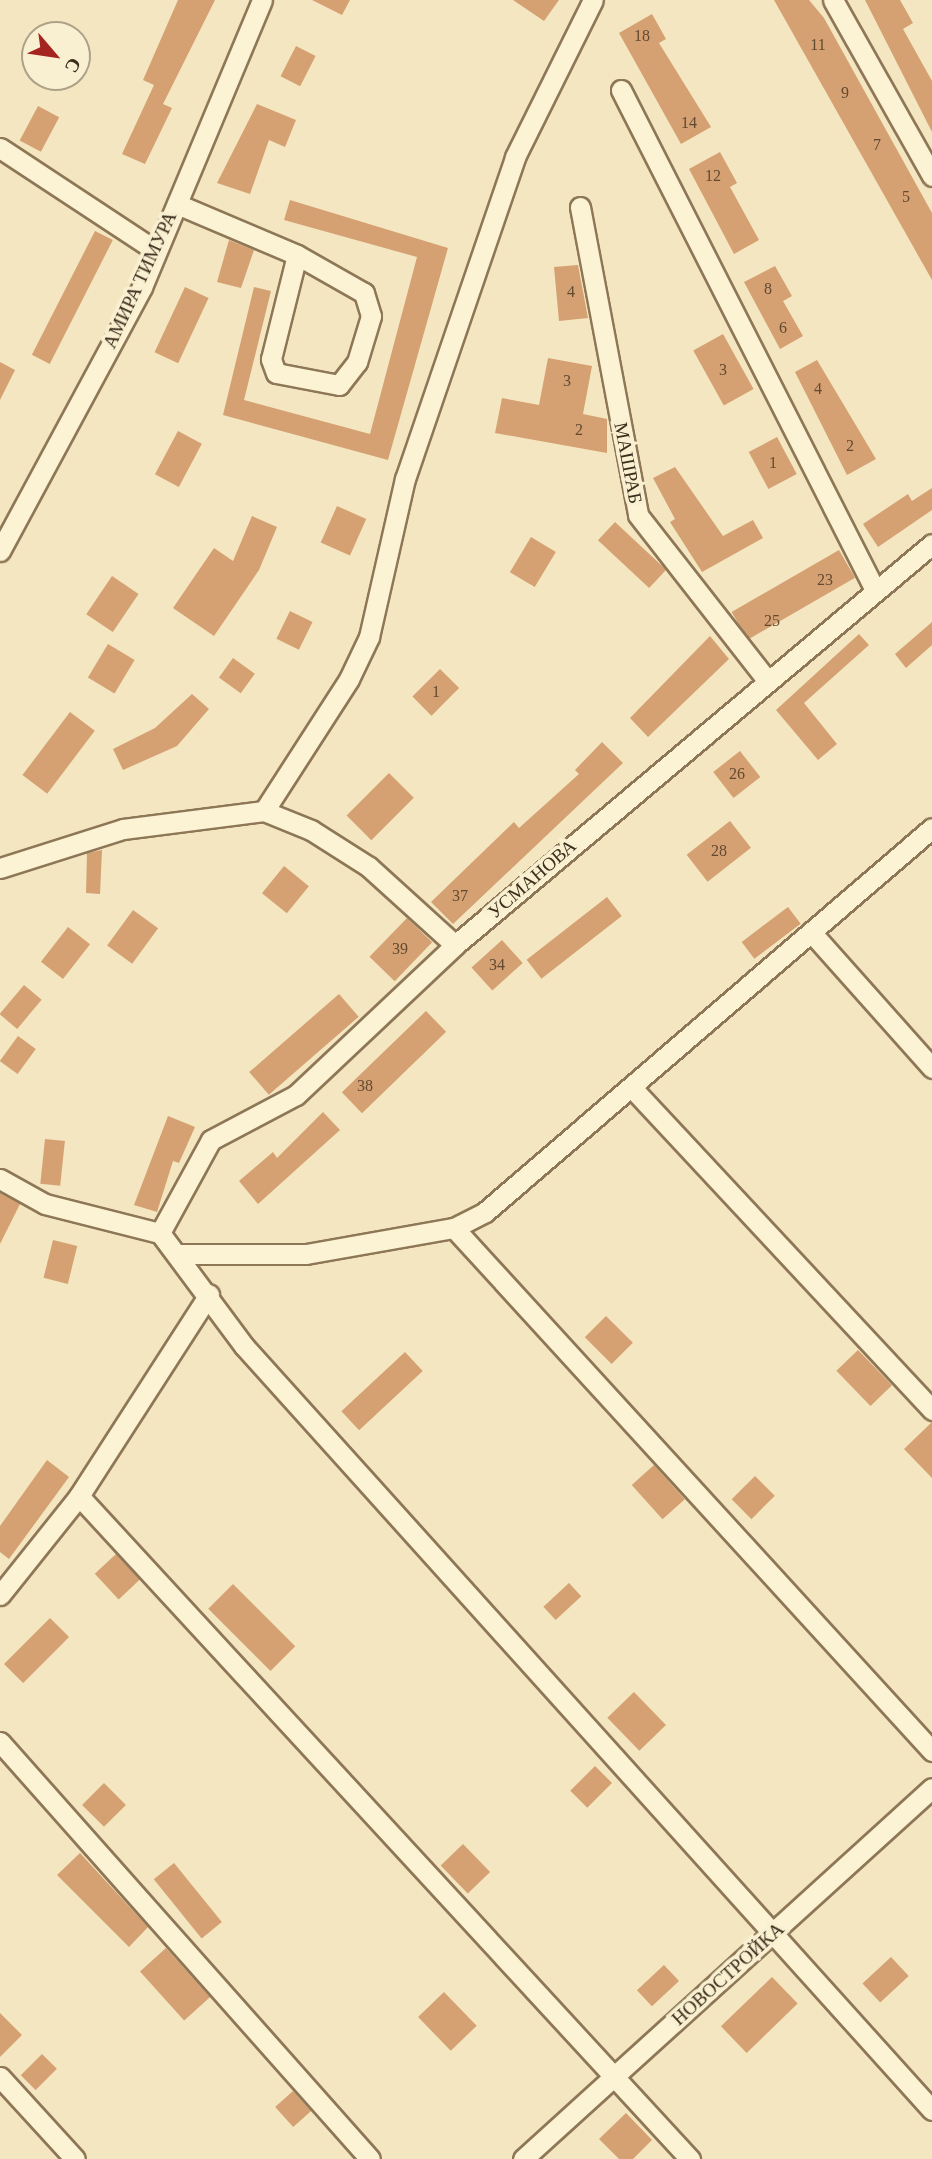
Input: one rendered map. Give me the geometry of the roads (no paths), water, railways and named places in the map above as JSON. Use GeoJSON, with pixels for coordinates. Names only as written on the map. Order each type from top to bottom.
{"type":"FeatureCollection","features":[{"type":"Feature","properties":{"kind":"street","name":"АМИРА ТИМУРА"},"geometry":{"type":"LineString","coordinates":[[0,551],[156,251],[262,0]]}},
{"type":"Feature","properties":{"kind":"street"},"geometry":{"type":"LineString","coordinates":[[264,811],[349,679],[369,637],[405,479],[452,336],[515,157],[593,0]]}},
{"type":"Feature","properties":{"kind":"street"},"geometry":{"type":"LineString","coordinates":[[833,0],[932,177]]}},
{"type":"Feature","properties":{"kind":"street"},"geometry":{"type":"LineString","coordinates":[[621,90],[875,590]]}},
{"type":"Feature","properties":{"kind":"street"},"geometry":{"type":"LineString","coordinates":[[0,148],[156,251]]}},
{"type":"Feature","properties":{"kind":"street"},"geometry":{"type":"LineString","coordinates":[[177,204],[297,255],[364,293],[371,316],[357,362],[339,384],[276,373],[271,359],[297,255]]}},
{"type":"Feature","properties":{"kind":"street","name":"МАШРАБ"},"geometry":{"type":"LineString","coordinates":[[580,207],[638,515],[766,679]]}},
{"type":"Feature","properties":{"kind":"street","name":"УСМАНОВА"},"geometry":{"type":"LineString","coordinates":[[160,1233],[211,1140],[296,1095],[455,945],[766,679],[932,544]]}},
{"type":"Feature","properties":{"kind":"street"},"geometry":{"type":"LineString","coordinates":[[0,868],[123,829],[264,811],[311,830],[369,867],[455,945]]}},
{"type":"Feature","properties":{"kind":"street"},"geometry":{"type":"LineString","coordinates":[[181,1254],[306,1254],[454,1228],[485,1212],[632,1089],[932,828]]}},
{"type":"Feature","properties":{"kind":"street"},"geometry":{"type":"LineString","coordinates":[[811,932],[932,1068]]}},
{"type":"Feature","properties":{"kind":"street"},"geometry":{"type":"LineString","coordinates":[[632,1089],[932,1410]]}},
{"type":"Feature","properties":{"kind":"street"},"geometry":{"type":"LineString","coordinates":[[0,1180],[45,1204],[160,1233],[181,1254],[244,1346],[775,1931],[932,2110]]}},
{"type":"Feature","properties":{"kind":"street"},"geometry":{"type":"LineString","coordinates":[[454,1228],[932,1751]]}},
{"type":"Feature","properties":{"kind":"street"},"geometry":{"type":"LineString","coordinates":[[0,1595],[79,1496],[209,1294]]}},
{"type":"Feature","properties":{"kind":"street"},"geometry":{"type":"LineString","coordinates":[[79,1496],[612,2078],[690,2159]]}},
{"type":"Feature","properties":{"kind":"street"},"geometry":{"type":"LineString","coordinates":[[0,1742],[370,2159]]}},
{"type":"Feature","properties":{"kind":"street","name":"НОВОСТРОЙКА"},"geometry":{"type":"LineString","coordinates":[[523,2159],[932,1788]]}},
{"type":"Feature","properties":{"kind":"street"},"geometry":{"type":"LineString","coordinates":[[0,2077],[75,2159]]}}]}
